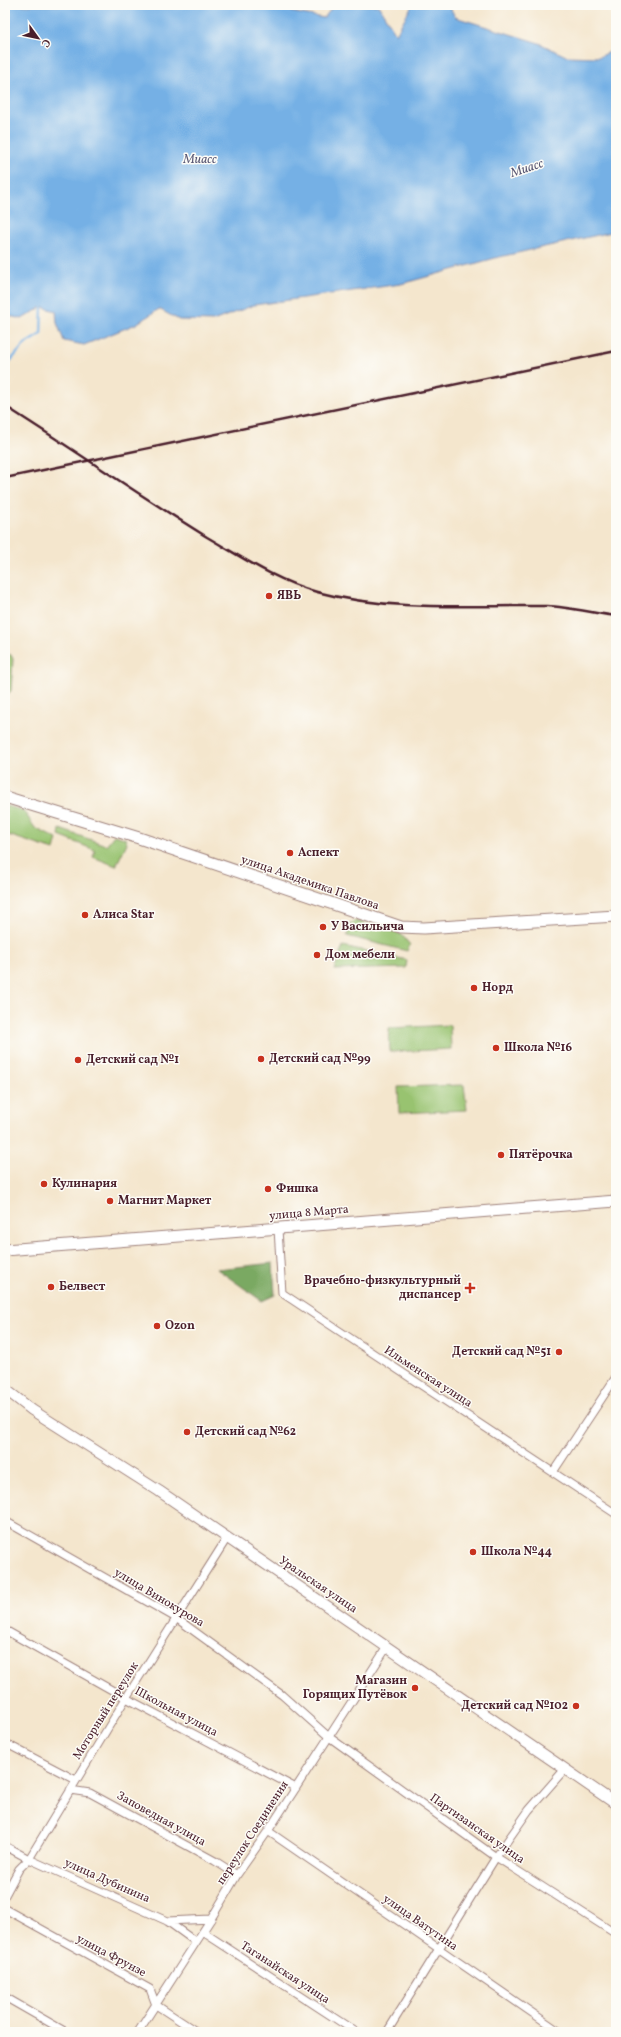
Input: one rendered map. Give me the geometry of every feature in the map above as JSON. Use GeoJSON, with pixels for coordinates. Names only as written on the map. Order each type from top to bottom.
{"type":"FeatureCollection","features":[{"type":"Feature","properties":{"kind":"main road","name":"улица Академика Павлова"},"geometry":{"type":"LineString","coordinates":[[5,797],[139,838],[401,927],[432,928],[616,916]]}},
{"type":"Feature","properties":{"kind":"main road","name":"улица 8 Марта"},"geometry":{"type":"LineString","coordinates":[[5,1250],[616,1201]]}},
{"type":"Feature","properties":{"kind":"street","name":"Ильменская улица"},"geometry":{"type":"LineString","coordinates":[[278,1229],[282,1293],[616,1514]]}},
{"type":"Feature","properties":{"kind":"street"},"geometry":{"type":"LineString","coordinates":[[553,1472],[616,1377]]}},
{"type":"Feature","properties":{"kind":"street","name":"Уральская улица"},"geometry":{"type":"LineString","coordinates":[[5,1389],[32,1410],[97,1450],[616,1804]]}},
{"type":"Feature","properties":{"kind":"street","name":"улица Винокурова"},"geometry":{"type":"LineString","coordinates":[[5,1520],[176,1618],[282,1695],[329,1737]]}},
{"type":"Feature","properties":{"kind":"street","name":"Моторный переулок"},"geometry":{"type":"LineString","coordinates":[[5,1895],[19,1869],[29,1859],[126,1698],[227,1538]]}},
{"type":"Feature","properties":{"kind":"street","name":"Школьная улица"},"geometry":{"type":"LineString","coordinates":[[5,1630],[126,1698],[296,1788]]}},
{"type":"Feature","properties":{"kind":"street","name":"переулок Соединения"},"geometry":{"type":"LineString","coordinates":[[138,2032],[203,1932],[237,1875],[268,1831],[387,1647]]}},
{"type":"Feature","properties":{"kind":"street","name":"Партизанская улица"},"geometry":{"type":"LineString","coordinates":[[329,1737],[496,1857],[616,1934]]}},
{"type":"Feature","properties":{"kind":"street"},"geometry":{"type":"LineString","coordinates":[[5,1743],[76,1780]]}},
{"type":"Feature","properties":{"kind":"street"},"geometry":{"type":"LineString","coordinates":[[387,2032],[440,1950],[496,1857],[528,1810],[565,1769]]}},
{"type":"Feature","properties":{"kind":"street","name":"Заповедная улица"},"geometry":{"type":"LineString","coordinates":[[70,1790],[90,1793],[215,1861],[237,1875]]}},
{"type":"Feature","properties":{"kind":"street","name":"улица Ватутина"},"geometry":{"type":"LineString","coordinates":[[268,1831],[560,2032]]}},
{"type":"Feature","properties":{"kind":"street","name":"улица Дубинина"},"geometry":{"type":"LineString","coordinates":[[5,1846],[29,1859],[82,1881],[167,1921],[196,1942]]}},
{"type":"Feature","properties":{"kind":"street","name":"улица Фрунзе"},"geometry":{"type":"LineString","coordinates":[[5,1909],[150,1989],[156,2005]]}},
{"type":"Feature","properties":{"kind":"street"},"geometry":{"type":"LineString","coordinates":[[167,1921],[211,1919]]}},
{"type":"Feature","properties":{"kind":"street","name":"Таганайская улица"},"geometry":{"type":"LineString","coordinates":[[203,1932],[356,2032]]}},
{"type":"Feature","properties":{"kind":"street"},"geometry":{"type":"LineString","coordinates":[[5,1997],[66,2032]]}},
{"type":"Feature","properties":{"kind":"street"},"geometry":{"type":"LineString","coordinates":[[156,2005],[197,2032]]}},
{"type":"Feature","properties":{"kind":"green space"},"geometry":{"type":"Polygon","coordinates":[[[5,653],[11,655],[13,659],[11,691],[5,697],[5,653]]]}},
{"type":"Feature","properties":{"kind":"green space"},"geometry":{"type":"Polygon","coordinates":[[[5,806],[23,810],[35,828],[57,839],[54,850],[5,834],[5,806]]]}},
{"type":"Feature","properties":{"kind":"green space"},"geometry":{"type":"Polygon","coordinates":[[[60,829],[106,845],[114,835],[125,838],[127,843],[116,866],[93,857],[95,850],[59,836],[60,829]]]}},
{"type":"Feature","properties":{"kind":"green space"},"geometry":{"type":"Polygon","coordinates":[[[356,921],[401,934],[410,945],[407,951],[347,936],[350,924],[356,921]]]}},
{"type":"Feature","properties":{"kind":"green space"},"geometry":{"type":"Polygon","coordinates":[[[343,946],[407,960],[406,968],[334,970],[343,946]]]}},
{"type":"Feature","properties":{"kind":"green space"},"geometry":{"type":"Polygon","coordinates":[[[450,1025],[451,1049],[390,1052],[389,1028],[450,1025]]]}},
{"type":"Feature","properties":{"kind":"green space"},"geometry":{"type":"Polygon","coordinates":[[[464,1085],[467,1110],[399,1113],[398,1087],[464,1085]]]}},
{"type":"Feature","properties":{"kind":"green space"},"geometry":{"type":"Polygon","coordinates":[[[273,1263],[275,1295],[262,1301],[217,1269],[273,1263]]]}},
{"type":"Feature","properties":{"kind":"water","name":"Миасс"},"geometry":{"type":"Polygon","coordinates":[[[5,5],[282,5],[292,12],[324,18],[334,5],[378,5],[396,34],[412,5],[449,5],[455,17],[539,43],[566,56],[599,57],[616,49],[616,231],[499,257],[401,284],[254,305],[213,321],[179,320],[159,309],[136,324],[84,345],[64,341],[57,323],[56,311],[42,307],[22,319],[9,316],[5,313],[5,5]]]}},
{"type":"Feature","properties":{"kind":"waterway"},"geometry":{"type":"LineString","coordinates":[[5,367],[25,344],[41,334],[42,307]]}},
{"type":"Feature","properties":{"kind":"railway"},"geometry":{"type":"LineString","coordinates":[[5,478],[616,351]]}},
{"type":"Feature","properties":{"kind":"railway"},"geometry":{"type":"LineString","coordinates":[[5,406],[207,537],[260,568],[288,582],[302,587],[345,598],[402,605],[547,606],[616,616]]}},
{"type":"Feature","properties":{"kind":"place","name":"ЯВЬ"},"geometry":{"type":"Point","coordinates":[269,596]}},
{"type":"Feature","properties":{"kind":"place","name":"Аспект"},"geometry":{"type":"Point","coordinates":[290,853]}},
{"type":"Feature","properties":{"kind":"place","name":"Алиса Star"},"geometry":{"type":"Point","coordinates":[85,915]}},
{"type":"Feature","properties":{"kind":"place","name":"У Васильича"},"geometry":{"type":"Point","coordinates":[323,927]}},
{"type":"Feature","properties":{"kind":"place","name":"Дом мебели"},"geometry":{"type":"Point","coordinates":[317,955]}},
{"type":"Feature","properties":{"kind":"place","name":"Норд"},"geometry":{"type":"Point","coordinates":[474,988]}},
{"type":"Feature","properties":{"kind":"place","name":"Школа №16"},"geometry":{"type":"Point","coordinates":[496,1048]}},
{"type":"Feature","properties":{"kind":"place","name":"Детский сад №99"},"geometry":{"type":"Point","coordinates":[261,1059]}},
{"type":"Feature","properties":{"kind":"place","name":"Детский сад №1"},"geometry":{"type":"Point","coordinates":[78,1060]}},
{"type":"Feature","properties":{"kind":"place","name":"Пятёрочка"},"geometry":{"type":"Point","coordinates":[501,1155]}},
{"type":"Feature","properties":{"kind":"place","name":"Кулинария"},"geometry":{"type":"Point","coordinates":[44,1184]}},
{"type":"Feature","properties":{"kind":"place","name":"Фишка"},"geometry":{"type":"Point","coordinates":[268,1189]}},
{"type":"Feature","properties":{"kind":"place","name":"Магнит Маркет"},"geometry":{"type":"Point","coordinates":[110,1201]}},
{"type":"Feature","properties":{"kind":"place","name":"Белвест"},"geometry":{"type":"Point","coordinates":[51,1287]}},
{"type":"Feature","properties":{"kind":"place","name":"Врачебно-физкультурный диспансер"},"geometry":{"type":"Point","coordinates":[470,1288]}},
{"type":"Feature","properties":{"kind":"place","name":"Ozon"},"geometry":{"type":"Point","coordinates":[157,1326]}},
{"type":"Feature","properties":{"kind":"place","name":"Детский сад №51"},"geometry":{"type":"Point","coordinates":[559,1352]}},
{"type":"Feature","properties":{"kind":"place","name":"Детский сад №62"},"geometry":{"type":"Point","coordinates":[187,1432]}},
{"type":"Feature","properties":{"kind":"place","name":"Школа №44"},"geometry":{"type":"Point","coordinates":[473,1552]}},
{"type":"Feature","properties":{"kind":"place","name":"Магазин Горящих Путёвок"},"geometry":{"type":"Point","coordinates":[415,1688]}},
{"type":"Feature","properties":{"kind":"place","name":"Детский сад №102"},"geometry":{"type":"Point","coordinates":[576,1706]}}]}
